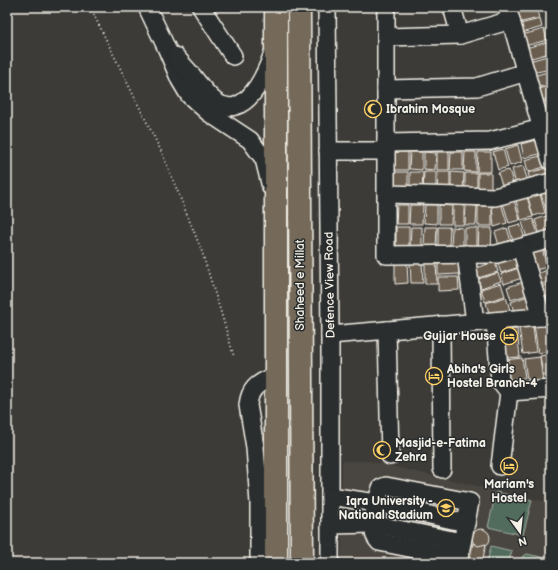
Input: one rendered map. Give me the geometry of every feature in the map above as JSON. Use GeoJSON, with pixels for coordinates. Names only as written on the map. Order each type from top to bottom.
{"type":"FeatureCollection","features":[{"type":"Feature","properties":{"kind":"main road","name":"Shaheed e Millat"},"geometry":{"type":"LineString","coordinates":[[276,7],[276,563]]}},
{"type":"Feature","properties":{"kind":"main road","name":"Shaheed e Millat"},"geometry":{"type":"LineString","coordinates":[[299,7],[302,563]]}},
{"type":"Feature","properties":{"kind":"street"},"geometry":{"type":"LineString","coordinates":[[147,7],[180,80],[189,95],[208,114],[250,140],[264,159],[276,211]]}},
{"type":"Feature","properties":{"kind":"street"},"geometry":{"type":"LineString","coordinates":[[201,7],[233,56]]}},
{"type":"Feature","properties":{"kind":"street","name":"Defence View Road"},"geometry":{"type":"LineString","coordinates":[[327,7],[330,335],[330,563]]}},
{"type":"Feature","properties":{"kind":"street"},"geometry":{"type":"LineString","coordinates":[[386,7],[386,255],[497,254],[551,239]]}},
{"type":"Feature","properties":{"kind":"street"},"geometry":{"type":"LineString","coordinates":[[452,7],[460,35]]}},
{"type":"Feature","properties":{"kind":"street"},"geometry":{"type":"LineString","coordinates":[[386,37],[460,35],[509,14],[551,161]]}},
{"type":"Feature","properties":{"kind":"street"},"geometry":{"type":"LineString","coordinates":[[166,47],[204,91],[217,102],[227,106],[238,105],[249,97],[259,86],[268,70],[276,44]]}},
{"type":"Feature","properties":{"kind":"street"},"geometry":{"type":"LineString","coordinates":[[386,89],[476,87],[526,72]]}},
{"type":"Feature","properties":{"kind":"street"},"geometry":{"type":"LineString","coordinates":[[328,151],[490,141],[542,128]]}},
{"type":"Feature","properties":{"kind":"street"},"geometry":{"type":"LineString","coordinates":[[387,194],[494,197],[551,182]]}},
{"type":"Feature","properties":{"kind":"street"},"geometry":{"type":"LineString","coordinates":[[330,335],[546,316],[521,248]]}},
{"type":"Feature","properties":{"kind":"street"},"geometry":{"type":"LineString","coordinates":[[466,254],[475,322]]}},
{"type":"Feature","properties":{"kind":"street"},"geometry":{"type":"LineString","coordinates":[[496,321],[500,382],[509,392],[500,466]]}},
{"type":"Feature","properties":{"kind":"street"},"geometry":{"type":"LineString","coordinates":[[440,325],[442,469]]}},
{"type":"Feature","properties":{"kind":"street"},"geometry":{"type":"LineString","coordinates":[[387,330],[390,456]]}},
{"type":"Feature","properties":{"kind":"street"},"geometry":{"type":"LineString","coordinates":[[259,563],[259,502],[255,447],[248,405],[252,389],[277,374]]}},
{"type":"Feature","properties":{"kind":"street"},"geometry":{"type":"LineString","coordinates":[[509,392],[551,389]]}},
{"type":"Feature","properties":{"kind":"street"},"geometry":{"type":"LineString","coordinates":[[386,486],[470,502],[459,558],[379,542],[374,534],[373,524],[376,503],[381,488],[386,486]]}},
{"type":"Feature","properties":{"kind":"street"},"geometry":{"type":"LineString","coordinates":[[330,496],[376,503]]}},
{"type":"Feature","properties":{"kind":"street"},"geometry":{"type":"LineString","coordinates":[[330,525],[373,524]]}},
{"type":"Feature","properties":{"kind":"path"},"geometry":{"type":"LineString","coordinates":[[90,7],[162,153],[201,249],[234,357]]}},
{"type":"Feature","properties":{"kind":"shaded area","name":"Iqra University - National Stadium"},"geometry":{"type":"Polygon","coordinates":[[[342,461],[369,461],[551,503],[551,563],[341,563],[342,461]]]}},
{"type":"Feature","properties":{"kind":"green space"},"geometry":{"type":"Polygon","coordinates":[[[496,492],[532,500],[523,535],[488,527],[496,492]]]}},
{"type":"Feature","properties":{"kind":"green space"},"geometry":{"type":"Polygon","coordinates":[[[491,546],[512,551],[508,563],[487,563],[491,546]]]}},
{"type":"Feature","properties":{"kind":"green space"},"geometry":{"type":"Polygon","coordinates":[[[527,554],[550,559],[549,563],[518,563],[522,557],[527,554]]]}},
{"type":"Feature","properties":{"kind":"building"},"geometry":{"type":"Polygon","coordinates":[[[528,7],[536,7],[539,18],[518,23],[515,11],[528,7]]]}},
{"type":"Feature","properties":{"kind":"building"},"geometry":{"type":"Polygon","coordinates":[[[540,19],[542,27],[522,33],[520,24],[540,19]]]}},
{"type":"Feature","properties":{"kind":"building"},"geometry":{"type":"Polygon","coordinates":[[[544,29],[547,40],[525,46],[522,35],[544,29]]]}},
{"type":"Feature","properties":{"kind":"building"},"geometry":{"type":"Polygon","coordinates":[[[547,42],[550,53],[528,59],[526,48],[547,42]]]}},
{"type":"Feature","properties":{"kind":"building"},"geometry":{"type":"Polygon","coordinates":[[[551,55],[551,69],[532,73],[529,61],[551,55]]]}},
{"type":"Feature","properties":{"kind":"building"},"geometry":{"type":"Polygon","coordinates":[[[551,71],[551,84],[536,88],[533,76],[551,71]]]}},
{"type":"Feature","properties":{"kind":"building"},"geometry":{"type":"Polygon","coordinates":[[[551,86],[551,98],[540,101],[537,89],[551,86]]]}},
{"type":"Feature","properties":{"kind":"building"},"geometry":{"type":"Polygon","coordinates":[[[551,100],[551,112],[544,114],[540,103],[551,100]]]}},
{"type":"Feature","properties":{"kind":"building"},"geometry":{"type":"Polygon","coordinates":[[[540,139],[543,153],[524,158],[521,144],[540,139]]]}},
{"type":"Feature","properties":{"kind":"building"},"geometry":{"type":"Polygon","coordinates":[[[518,145],[522,162],[510,166],[505,149],[518,145]]]}},
{"type":"Feature","properties":{"kind":"building"},"geometry":{"type":"Polygon","coordinates":[[[503,149],[508,167],[498,170],[493,152],[503,149]]]}},
{"type":"Feature","properties":{"kind":"building"},"geometry":{"type":"Polygon","coordinates":[[[395,152],[408,152],[408,170],[395,170],[395,152]]]}},
{"type":"Feature","properties":{"kind":"building"},"geometry":{"type":"Polygon","coordinates":[[[410,152],[422,152],[422,170],[409,169],[410,152]]]}},
{"type":"Feature","properties":{"kind":"building"},"geometry":{"type":"Polygon","coordinates":[[[424,152],[436,153],[435,170],[424,169],[424,152]]]}},
{"type":"Feature","properties":{"kind":"building"},"geometry":{"type":"Polygon","coordinates":[[[437,152],[449,152],[449,170],[437,170],[437,152]]]}},
{"type":"Feature","properties":{"kind":"building"},"geometry":{"type":"Polygon","coordinates":[[[451,152],[463,152],[463,170],[450,170],[451,152]]]}},
{"type":"Feature","properties":{"kind":"building"},"geometry":{"type":"Polygon","coordinates":[[[465,152],[476,152],[476,172],[464,171],[465,152]]]}},
{"type":"Feature","properties":{"kind":"building"},"geometry":{"type":"Polygon","coordinates":[[[478,152],[491,152],[491,172],[477,172],[478,152]]]}},
{"type":"Feature","properties":{"kind":"building"},"geometry":{"type":"Polygon","coordinates":[[[544,155],[547,166],[528,172],[525,160],[544,155]]]}},
{"type":"Feature","properties":{"kind":"building"},"geometry":{"type":"Polygon","coordinates":[[[523,166],[529,184],[517,188],[512,169],[523,166]]]}},
{"type":"Feature","properties":{"kind":"building"},"geometry":{"type":"Polygon","coordinates":[[[547,168],[550,178],[531,183],[528,173],[547,168]]]}},
{"type":"Feature","properties":{"kind":"building"},"geometry":{"type":"Polygon","coordinates":[[[509,170],[515,188],[504,192],[498,173],[509,170]]]}},
{"type":"Feature","properties":{"kind":"building"},"geometry":{"type":"Polygon","coordinates":[[[395,172],[408,172],[408,190],[395,190],[395,172]]]}},
{"type":"Feature","properties":{"kind":"building"},"geometry":{"type":"Polygon","coordinates":[[[410,172],[423,172],[422,190],[410,190],[410,172]]]}},
{"type":"Feature","properties":{"kind":"building"},"geometry":{"type":"Polygon","coordinates":[[[424,172],[436,172],[436,191],[423,191],[424,172]]]}},
{"type":"Feature","properties":{"kind":"building"},"geometry":{"type":"Polygon","coordinates":[[[438,172],[450,172],[450,192],[437,192],[438,172]]]}},
{"type":"Feature","properties":{"kind":"building"},"geometry":{"type":"Polygon","coordinates":[[[451,172],[464,173],[463,193],[451,192],[451,172]]]}},
{"type":"Feature","properties":{"kind":"building"},"geometry":{"type":"Polygon","coordinates":[[[465,173],[477,173],[477,193],[465,192],[465,173]]]}},
{"type":"Feature","properties":{"kind":"building"},"geometry":{"type":"Polygon","coordinates":[[[478,173],[491,173],[491,193],[478,192],[478,173]]]}},
{"type":"Feature","properties":{"kind":"building"},"geometry":{"type":"Polygon","coordinates":[[[551,191],[551,211],[547,213],[541,194],[551,191]]]}},
{"type":"Feature","properties":{"kind":"building"},"geometry":{"type":"Polygon","coordinates":[[[540,194],[545,213],[533,216],[528,197],[540,194]]]}},
{"type":"Feature","properties":{"kind":"building"},"geometry":{"type":"Polygon","coordinates":[[[527,197],[533,217],[521,220],[516,200],[527,197]]]}},
{"type":"Feature","properties":{"kind":"building"},"geometry":{"type":"Polygon","coordinates":[[[514,200],[520,220],[509,223],[503,203],[514,200]]]}},
{"type":"Feature","properties":{"kind":"building"},"geometry":{"type":"Polygon","coordinates":[[[501,203],[507,223],[494,227],[492,206],[501,203]]]}},
{"type":"Feature","properties":{"kind":"building"},"geometry":{"type":"Polygon","coordinates":[[[397,205],[408,205],[408,224],[396,224],[397,205]]]}},
{"type":"Feature","properties":{"kind":"building"},"geometry":{"type":"Polygon","coordinates":[[[410,205],[423,205],[422,224],[409,224],[410,205]]]}},
{"type":"Feature","properties":{"kind":"building"},"geometry":{"type":"Polygon","coordinates":[[[425,205],[437,205],[437,224],[424,223],[425,205]]]}},
{"type":"Feature","properties":{"kind":"building"},"geometry":{"type":"Polygon","coordinates":[[[439,205],[452,206],[451,224],[439,224],[439,205]]]}},
{"type":"Feature","properties":{"kind":"building"},"geometry":{"type":"Polygon","coordinates":[[[453,205],[464,205],[464,225],[453,225],[453,205]]]}},
{"type":"Feature","properties":{"kind":"building"},"geometry":{"type":"Polygon","coordinates":[[[466,205],[477,206],[476,225],[465,225],[466,205]]]}},
{"type":"Feature","properties":{"kind":"building"},"geometry":{"type":"Polygon","coordinates":[[[478,206],[492,206],[492,226],[478,226],[478,206]]]}},
{"type":"Feature","properties":{"kind":"building"},"geometry":{"type":"Polygon","coordinates":[[[546,216],[551,235],[541,238],[535,220],[546,216]]]}},
{"type":"Feature","properties":{"kind":"building"},"geometry":{"type":"Polygon","coordinates":[[[533,219],[539,237],[528,241],[522,222],[533,219]]]}},
{"type":"Feature","properties":{"kind":"building"},"geometry":{"type":"Polygon","coordinates":[[[520,224],[526,241],[514,245],[509,227],[520,224]]]}},
{"type":"Feature","properties":{"kind":"building"},"geometry":{"type":"Polygon","coordinates":[[[396,227],[409,227],[409,248],[396,248],[396,227]]]}},
{"type":"Feature","properties":{"kind":"building"},"geometry":{"type":"Polygon","coordinates":[[[411,227],[422,227],[422,248],[410,248],[411,227]]]}},
{"type":"Feature","properties":{"kind":"building"},"geometry":{"type":"Polygon","coordinates":[[[425,227],[437,227],[436,248],[424,247],[425,227]]]}},
{"type":"Feature","properties":{"kind":"building"},"geometry":{"type":"Polygon","coordinates":[[[438,227],[450,227],[449,248],[438,248],[438,227]]]}},
{"type":"Feature","properties":{"kind":"building"},"geometry":{"type":"Polygon","coordinates":[[[452,227],[463,228],[463,249],[451,249],[452,227]]]}},
{"type":"Feature","properties":{"kind":"building"},"geometry":{"type":"Polygon","coordinates":[[[465,228],[477,228],[477,249],[465,249],[465,228]]]}},
{"type":"Feature","properties":{"kind":"building"},"geometry":{"type":"Polygon","coordinates":[[[479,228],[492,228],[491,249],[478,249],[479,228]]]}},
{"type":"Feature","properties":{"kind":"building"},"geometry":{"type":"Polygon","coordinates":[[[507,228],[512,245],[500,249],[495,232],[507,228]]]}},
{"type":"Feature","properties":{"kind":"building"},"geometry":{"type":"Polygon","coordinates":[[[551,248],[551,268],[549,269],[544,250],[551,248]]]}},
{"type":"Feature","properties":{"kind":"building"},"geometry":{"type":"Polygon","coordinates":[[[542,249],[547,267],[536,270],[531,253],[542,249]]]}},
{"type":"Feature","properties":{"kind":"building"},"geometry":{"type":"Polygon","coordinates":[[[516,256],[519,267],[501,273],[497,261],[516,256]]]}},
{"type":"Feature","properties":{"kind":"building"},"geometry":{"type":"Polygon","coordinates":[[[438,260],[458,260],[459,274],[438,275],[438,260]]]}},
{"type":"Feature","properties":{"kind":"building"},"geometry":{"type":"Polygon","coordinates":[[[407,261],[408,283],[395,284],[395,262],[407,261]]]}},
{"type":"Feature","properties":{"kind":"building"},"geometry":{"type":"Polygon","coordinates":[[[422,261],[423,283],[411,283],[410,262],[422,261]]]}},
{"type":"Feature","properties":{"kind":"building"},"geometry":{"type":"Polygon","coordinates":[[[425,261],[436,261],[437,284],[425,284],[425,261]]]}},
{"type":"Feature","properties":{"kind":"building"},"geometry":{"type":"Polygon","coordinates":[[[495,262],[498,272],[478,278],[475,268],[495,262]]]}},
{"type":"Feature","properties":{"kind":"building"},"geometry":{"type":"Polygon","coordinates":[[[519,268],[522,278],[504,284],[501,274],[519,268]]]}},
{"type":"Feature","properties":{"kind":"building"},"geometry":{"type":"Polygon","coordinates":[[[551,269],[551,281],[537,286],[533,275],[551,269]]]}},
{"type":"Feature","properties":{"kind":"building"},"geometry":{"type":"Polygon","coordinates":[[[498,273],[501,281],[481,288],[478,279],[498,273]]]}},
{"type":"Feature","properties":{"kind":"building"},"geometry":{"type":"Polygon","coordinates":[[[438,277],[458,277],[459,290],[438,291],[438,277]]]}},
{"type":"Feature","properties":{"kind":"building"},"geometry":{"type":"Polygon","coordinates":[[[523,282],[527,295],[511,300],[507,287],[523,282]]]}},
{"type":"Feature","properties":{"kind":"building"},"geometry":{"type":"Polygon","coordinates":[[[501,283],[505,296],[485,302],[481,289],[501,283]]]}},
{"type":"Feature","properties":{"kind":"building"},"geometry":{"type":"Polygon","coordinates":[[[551,283],[551,295],[542,298],[538,288],[551,283]]]}},
{"type":"Feature","properties":{"kind":"building"},"geometry":{"type":"Polygon","coordinates":[[[528,296],[532,309],[515,315],[511,302],[528,296]]]}},
{"type":"Feature","properties":{"kind":"building"},"geometry":{"type":"Polygon","coordinates":[[[506,297],[510,310],[490,316],[486,303],[506,297]]]}},
{"type":"Feature","properties":{"kind":"building"},"geometry":{"type":"Polygon","coordinates":[[[551,297],[551,311],[546,312],[542,300],[551,297]]]}},
{"type":"Feature","properties":{"kind":"building"},"geometry":{"type":"Polygon","coordinates":[[[548,322],[551,351],[538,353],[534,324],[548,322]]]}},
{"type":"Feature","properties":{"kind":"building"},"geometry":{"type":"Polygon","coordinates":[[[533,326],[536,352],[523,354],[519,328],[533,326]]]}},
{"type":"Feature","properties":{"kind":"building"},"geometry":{"type":"Polygon","coordinates":[[[517,329],[520,357],[505,358],[503,330],[517,329]]]}},
{"type":"Feature","properties":{"kind":"building"},"geometry":{"type":"Polygon","coordinates":[[[551,354],[551,374],[543,375],[540,356],[551,354]]]}},
{"type":"Feature","properties":{"kind":"building"},"geometry":{"type":"Polygon","coordinates":[[[540,357],[543,382],[530,384],[529,379],[527,379],[524,359],[540,357]]]}},
{"type":"Feature","properties":{"kind":"building"},"geometry":{"type":"Polygon","coordinates":[[[522,358],[525,378],[508,380],[505,360],[522,358]]]}},
{"type":"Feature","properties":{"kind":"building"},"geometry":{"type":"Polygon","coordinates":[[[481,529],[487,532],[490,538],[487,544],[481,547],[475,544],[472,538],[475,532],[481,529]]]}},
{"type":"Feature","properties":{"kind":"building"},"geometry":{"type":"Polygon","coordinates":[[[473,543],[478,546],[486,544],[482,563],[469,563],[473,543]]]}},
{"type":"Feature","properties":{"kind":"place","name":"Ibrahim Mosque"},"geometry":{"type":"Point","coordinates":[373,109]}},
{"type":"Feature","properties":{"kind":"place","name":"Gujjar House"},"geometry":{"type":"Point","coordinates":[509,336]}},
{"type":"Feature","properties":{"kind":"place","name":"Abiha's Girls Hostel Branch-4"},"geometry":{"type":"Point","coordinates":[434,376]}},
{"type":"Feature","properties":{"kind":"place","name":"Masjid-e-Fatima Zehra"},"geometry":{"type":"Point","coordinates":[382,450]}},
{"type":"Feature","properties":{"kind":"place","name":"Mariam's Hostel"},"geometry":{"type":"Point","coordinates":[509,466]}},
{"type":"Feature","properties":{"kind":"place","name":"Iqra University - National Stadium"},"geometry":{"type":"Point","coordinates":[446,508]}}]}
